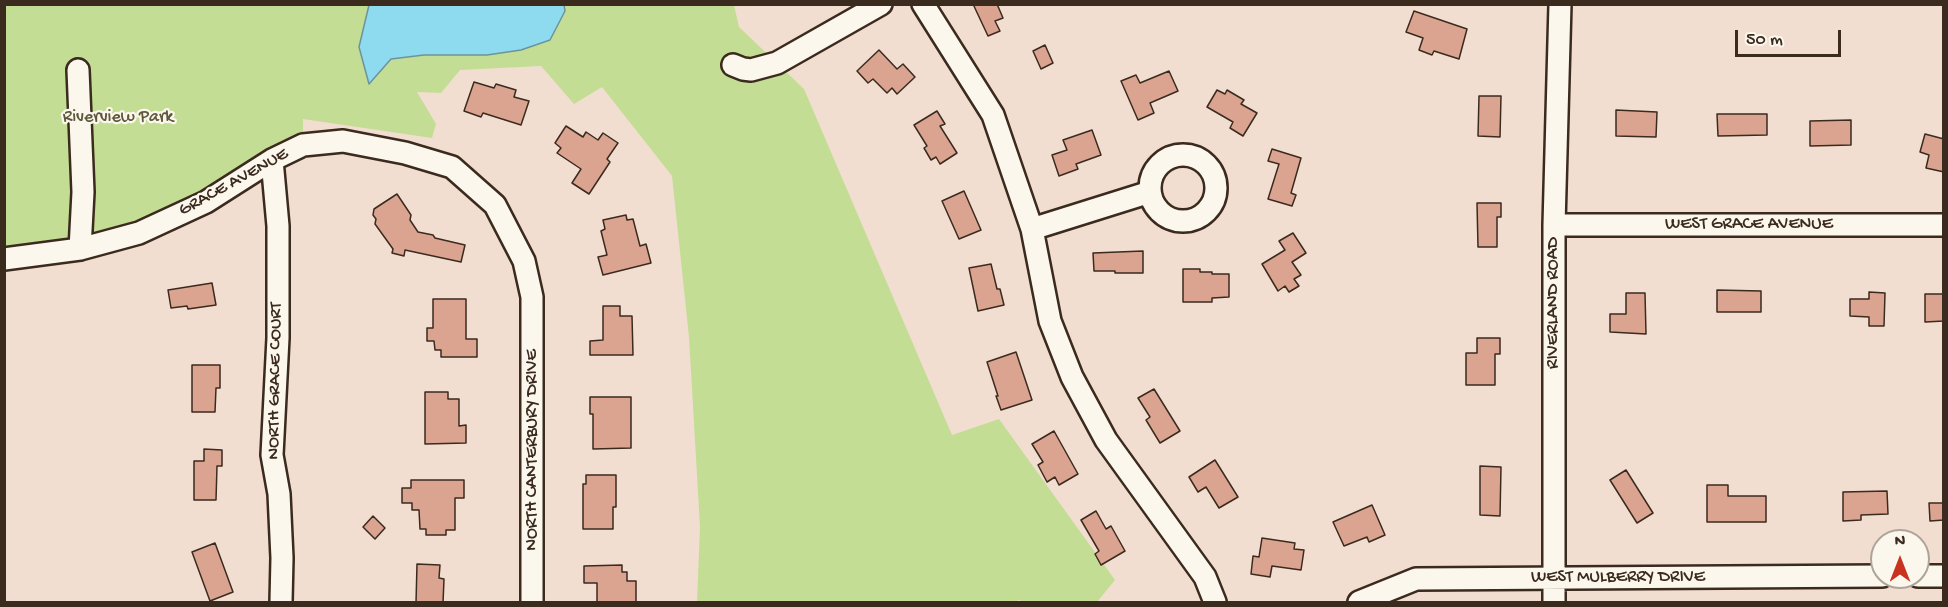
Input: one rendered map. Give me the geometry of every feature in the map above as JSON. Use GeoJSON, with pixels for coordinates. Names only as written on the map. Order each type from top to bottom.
{"type":"FeatureCollection","features":[{"type":"Feature","properties":{"kind":"street"},"geometry":{"type":"LineString","coordinates":[[733,65],[754,70],[777,63],[881,4]]}},
{"type":"Feature","properties":{"kind":"street"},"geometry":{"type":"LineString","coordinates":[[923,4],[993,115],[1032,229],[1050,321],[1072,377],[1107,440],[1205,576],[1215,603]]}},
{"type":"Feature","properties":{"kind":"street","name":"RIVERLAND ROAD"},"geometry":{"type":"LineString","coordinates":[[1554,603],[1554,225],[1560,4]]}},
{"type":"Feature","properties":{"kind":"street"},"geometry":{"type":"LineString","coordinates":[[78,70],[83,192],[80,249]]}},
{"type":"Feature","properties":{"kind":"street","name":"GRACE AVENUE"},"geometry":{"type":"LineString","coordinates":[[4,259],[80,249],[149,229],[206,202],[272,160],[303,145],[343,141],[405,153],[452,167],[495,206],[524,261],[532,297]]}},
{"type":"Feature","properties":{"kind":"street","name":"NORTH GRACE COURT"},"geometry":{"type":"LineString","coordinates":[[272,160],[278,226],[278,338],[272,455],[279,494],[282,558],[281,603]]}},
{"type":"Feature","properties":{"kind":"street"},"geometry":{"type":"LineString","coordinates":[[1032,229],[1150,192]]}},
{"type":"Feature","properties":{"kind":"street","name":"WEST GRACE AVENUE"},"geometry":{"type":"LineString","coordinates":[[1554,225],[1944,225]]}},
{"type":"Feature","properties":{"kind":"street","name":"NORTH CANTERBURY DRIVE"},"geometry":{"type":"LineString","coordinates":[[532,297],[532,603]]}},
{"type":"Feature","properties":{"kind":"street","name":"WEST MULBERRY DRIVE"},"geometry":{"type":"LineString","coordinates":[[1359,603],[1416,579],[1870,576]]}},
{"type":"Feature","properties":{"kind":"green space","name":"Riverview Park"},"geometry":{"type":"Polygon","coordinates":[[[4,5],[734,5],[739,27],[804,89],[952,435],[999,419],[1115,580],[1097,602],[1018,600],[1017,602],[697,602],[700,527],[689,337],[672,176],[602,87],[574,104],[541,66],[460,70],[441,93],[417,92],[436,124],[432,138],[303,119],[303,145],[139,233],[5,259],[4,5]]]}},
{"type":"Feature","properties":{"kind":"water"},"geometry":{"type":"Polygon","coordinates":[[[369,5],[564,5],[565,11],[550,40],[521,50],[487,55],[424,55],[391,59],[369,84],[359,47],[369,5]]]}},
{"type":"Feature","properties":{"kind":"building"},"geometry":{"type":"Polygon","coordinates":[[[973,4],[997,4],[1003,18],[995,21],[1000,31],[988,36],[973,4]]]}},
{"type":"Feature","properties":{"kind":"building"},"geometry":{"type":"Polygon","coordinates":[[[1414,11],[1467,29],[1459,59],[1434,51],[1432,55],[1419,50],[1423,38],[1406,32],[1414,11]]]}},
{"type":"Feature","properties":{"kind":"building"},"geometry":{"type":"Polygon","coordinates":[[[1045,45],[1053,63],[1041,69],[1033,51],[1045,45]]]}},
{"type":"Feature","properties":{"kind":"building"},"geometry":{"type":"Polygon","coordinates":[[[879,50],[897,69],[903,64],[915,77],[897,94],[892,88],[887,93],[873,79],[868,83],[857,71],[879,50]]]}},
{"type":"Feature","properties":{"kind":"building"},"geometry":{"type":"Polygon","coordinates":[[[1169,71],[1178,91],[1150,103],[1154,113],[1138,120],[1121,81],[1136,75],[1140,83],[1169,71]]]}},
{"type":"Feature","properties":{"kind":"building"},"geometry":{"type":"Polygon","coordinates":[[[474,82],[494,88],[496,84],[516,90],[514,97],[529,101],[521,125],[483,113],[481,117],[464,111],[474,82]]]}},
{"type":"Feature","properties":{"kind":"building"},"geometry":{"type":"Polygon","coordinates":[[[1217,90],[1225,94],[1227,90],[1244,100],[1241,104],[1257,113],[1243,136],[1230,128],[1233,122],[1207,107],[1217,90]]]}},
{"type":"Feature","properties":{"kind":"building"},"geometry":{"type":"Polygon","coordinates":[[[1479,96],[1501,96],[1500,137],[1478,136],[1479,96]]]}},
{"type":"Feature","properties":{"kind":"building"},"geometry":{"type":"Polygon","coordinates":[[[1616,110],[1657,112],[1656,137],[1616,136],[1616,110]]]}},
{"type":"Feature","properties":{"kind":"building"},"geometry":{"type":"Polygon","coordinates":[[[937,111],[945,124],[940,126],[957,153],[940,164],[936,157],[931,160],[924,148],[927,146],[914,125],[937,111]]]}},
{"type":"Feature","properties":{"kind":"building"},"geometry":{"type":"Polygon","coordinates":[[[1717,114],[1767,114],[1767,135],[1718,136],[1717,114]]]}},
{"type":"Feature","properties":{"kind":"building"},"geometry":{"type":"Polygon","coordinates":[[[1851,120],[1851,145],[1810,146],[1810,121],[1851,120]]]}},
{"type":"Feature","properties":{"kind":"building"},"geometry":{"type":"Polygon","coordinates":[[[566,126],[583,137],[586,132],[598,140],[603,133],[618,143],[607,159],[610,162],[589,194],[572,183],[581,169],[557,153],[561,148],[555,143],[566,126]]]}},
{"type":"Feature","properties":{"kind":"building"},"geometry":{"type":"Polygon","coordinates":[[[1092,130],[1101,155],[1076,164],[1078,169],[1059,176],[1052,155],[1067,150],[1063,140],[1092,130]]]}},
{"type":"Feature","properties":{"kind":"building"},"geometry":{"type":"Polygon","coordinates":[[[1925,134],[1944,139],[1944,172],[1926,168],[1929,155],[1920,152],[1925,134]]]}},
{"type":"Feature","properties":{"kind":"building"},"geometry":{"type":"Polygon","coordinates":[[[1272,149],[1301,158],[1291,193],[1296,195],[1292,206],[1268,199],[1279,164],[1268,161],[1272,149]]]}},
{"type":"Feature","properties":{"kind":"building"},"geometry":{"type":"Polygon","coordinates":[[[964,191],[981,230],[959,239],[942,201],[964,191]]]}},
{"type":"Feature","properties":{"kind":"building"},"geometry":{"type":"Polygon","coordinates":[[[397,194],[411,215],[410,220],[418,232],[465,245],[461,262],[405,250],[404,256],[392,253],[393,249],[375,224],[376,219],[373,215],[374,209],[397,194]]]}},
{"type":"Feature","properties":{"kind":"building"},"geometry":{"type":"Polygon","coordinates":[[[1477,203],[1501,203],[1501,217],[1497,217],[1497,247],[1478,247],[1477,203]]]}},
{"type":"Feature","properties":{"kind":"building"},"geometry":{"type":"Polygon","coordinates":[[[626,215],[627,220],[633,219],[640,246],[646,244],[651,263],[603,275],[598,257],[607,255],[601,231],[605,229],[603,220],[626,215]]]}},
{"type":"Feature","properties":{"kind":"building"},"geometry":{"type":"Polygon","coordinates":[[[1293,233],[1306,253],[1292,262],[1301,275],[1294,279],[1299,286],[1289,292],[1285,286],[1278,291],[1262,264],[1285,250],[1279,241],[1293,233]]]}},
{"type":"Feature","properties":{"kind":"building"},"geometry":{"type":"Polygon","coordinates":[[[1143,251],[1143,273],[1094,271],[1093,253],[1143,251]]]}},
{"type":"Feature","properties":{"kind":"building"},"geometry":{"type":"Polygon","coordinates":[[[991,264],[997,289],[1000,289],[1004,305],[978,311],[969,268],[991,264]]]}},
{"type":"Feature","properties":{"kind":"building"},"geometry":{"type":"Polygon","coordinates":[[[1183,269],[1200,269],[1200,272],[1212,272],[1212,274],[1229,274],[1229,297],[1212,298],[1212,302],[1183,302],[1183,269]]]}},
{"type":"Feature","properties":{"kind":"building"},"geometry":{"type":"Polygon","coordinates":[[[212,283],[216,305],[188,309],[187,306],[171,308],[168,290],[212,283]]]}},
{"type":"Feature","properties":{"kind":"building"},"geometry":{"type":"Polygon","coordinates":[[[1717,290],[1761,291],[1761,312],[1717,312],[1717,290]]]}},
{"type":"Feature","properties":{"kind":"building"},"geometry":{"type":"Polygon","coordinates":[[[1869,292],[1885,293],[1884,326],[1869,326],[1869,317],[1850,316],[1850,299],[1869,299],[1869,292]]]}},
{"type":"Feature","properties":{"kind":"building"},"geometry":{"type":"Polygon","coordinates":[[[1626,293],[1645,293],[1646,334],[1610,332],[1610,314],[1626,314],[1626,293]]]}},
{"type":"Feature","properties":{"kind":"building"},"geometry":{"type":"Polygon","coordinates":[[[1925,294],[1944,294],[1944,321],[1925,322],[1925,294]]]}},
{"type":"Feature","properties":{"kind":"building"},"geometry":{"type":"Polygon","coordinates":[[[433,299],[466,299],[466,339],[477,339],[477,357],[441,357],[441,350],[435,350],[434,341],[427,341],[427,328],[433,328],[433,299]]]}},
{"type":"Feature","properties":{"kind":"building"},"geometry":{"type":"Polygon","coordinates":[[[603,306],[620,306],[620,316],[632,316],[633,355],[590,355],[590,341],[603,340],[603,306]]]}},
{"type":"Feature","properties":{"kind":"building"},"geometry":{"type":"Polygon","coordinates":[[[1477,338],[1500,338],[1500,354],[1495,354],[1495,385],[1466,385],[1466,353],[1477,353],[1477,338]]]}},
{"type":"Feature","properties":{"kind":"building"},"geometry":{"type":"Polygon","coordinates":[[[1016,352],[1032,400],[1001,410],[987,362],[1016,352]]]}},
{"type":"Feature","properties":{"kind":"building"},"geometry":{"type":"Polygon","coordinates":[[[192,365],[220,365],[220,388],[216,388],[215,412],[192,412],[192,365]]]}},
{"type":"Feature","properties":{"kind":"building"},"geometry":{"type":"Polygon","coordinates":[[[1154,389],[1180,431],[1160,443],[1146,420],[1150,417],[1138,398],[1154,389]]]}},
{"type":"Feature","properties":{"kind":"building"},"geometry":{"type":"Polygon","coordinates":[[[425,392],[448,392],[448,399],[459,399],[459,426],[466,425],[466,443],[425,444],[425,392]]]}},
{"type":"Feature","properties":{"kind":"building"},"geometry":{"type":"Polygon","coordinates":[[[590,397],[631,397],[631,448],[593,449],[593,414],[590,414],[590,397]]]}},
{"type":"Feature","properties":{"kind":"building"},"geometry":{"type":"Polygon","coordinates":[[[1054,431],[1078,474],[1059,485],[1055,477],[1047,482],[1038,465],[1043,462],[1032,444],[1054,431]]]}},
{"type":"Feature","properties":{"kind":"building"},"geometry":{"type":"Polygon","coordinates":[[[204,449],[222,450],[222,466],[217,466],[216,500],[194,500],[194,461],[204,461],[204,449]]]}},
{"type":"Feature","properties":{"kind":"building"},"geometry":{"type":"Polygon","coordinates":[[[1215,460],[1238,497],[1219,508],[1206,487],[1198,492],[1189,477],[1215,460]]]}},
{"type":"Feature","properties":{"kind":"building"},"geometry":{"type":"Polygon","coordinates":[[[1480,466],[1501,467],[1500,516],[1480,515],[1480,466]]]}},
{"type":"Feature","properties":{"kind":"building"},"geometry":{"type":"Polygon","coordinates":[[[1626,470],[1653,513],[1637,523],[1610,480],[1626,470]]]}},
{"type":"Feature","properties":{"kind":"building"},"geometry":{"type":"Polygon","coordinates":[[[586,475],[616,475],[613,529],[583,529],[583,484],[586,484],[586,475]]]}},
{"type":"Feature","properties":{"kind":"building"},"geometry":{"type":"Polygon","coordinates":[[[411,480],[464,480],[464,498],[455,498],[455,530],[446,530],[446,535],[426,535],[426,529],[420,529],[419,510],[412,510],[412,503],[402,503],[402,488],[411,488],[411,480]]]}},
{"type":"Feature","properties":{"kind":"building"},"geometry":{"type":"Polygon","coordinates":[[[1707,485],[1728,485],[1728,496],[1766,496],[1766,522],[1707,522],[1707,485]]]}},
{"type":"Feature","properties":{"kind":"building"},"geometry":{"type":"Polygon","coordinates":[[[1887,491],[1888,514],[1861,515],[1861,520],[1843,521],[1843,492],[1887,491]]]}},
{"type":"Feature","properties":{"kind":"building"},"geometry":{"type":"Polygon","coordinates":[[[1929,503],[1944,503],[1944,520],[1930,521],[1929,503]]]}},
{"type":"Feature","properties":{"kind":"building"},"geometry":{"type":"Polygon","coordinates":[[[1372,505],[1385,535],[1369,542],[1367,537],[1344,546],[1333,522],[1372,505]]]}},
{"type":"Feature","properties":{"kind":"building"},"geometry":{"type":"Polygon","coordinates":[[[1096,511],[1106,529],[1111,526],[1125,551],[1101,565],[1095,554],[1099,551],[1081,520],[1096,511]]]}},
{"type":"Feature","properties":{"kind":"building"},"geometry":{"type":"Polygon","coordinates":[[[373,516],[385,528],[375,539],[363,527],[373,516]]]}},
{"type":"Feature","properties":{"kind":"building"},"geometry":{"type":"Polygon","coordinates":[[[1262,538],[1295,543],[1294,549],[1304,550],[1301,570],[1272,566],[1270,577],[1251,574],[1253,556],[1259,557],[1262,538]]]}},
{"type":"Feature","properties":{"kind":"building"},"geometry":{"type":"Polygon","coordinates":[[[215,543],[233,592],[210,601],[192,552],[215,543]]]}},
{"type":"Feature","properties":{"kind":"building"},"geometry":{"type":"Polygon","coordinates":[[[417,564],[440,565],[439,578],[444,579],[443,603],[416,603],[417,564]]]}},
{"type":"Feature","properties":{"kind":"building"},"geometry":{"type":"Polygon","coordinates":[[[622,565],[622,572],[627,572],[627,581],[636,581],[636,603],[597,603],[597,583],[584,583],[584,566],[622,565]]]}}]}
